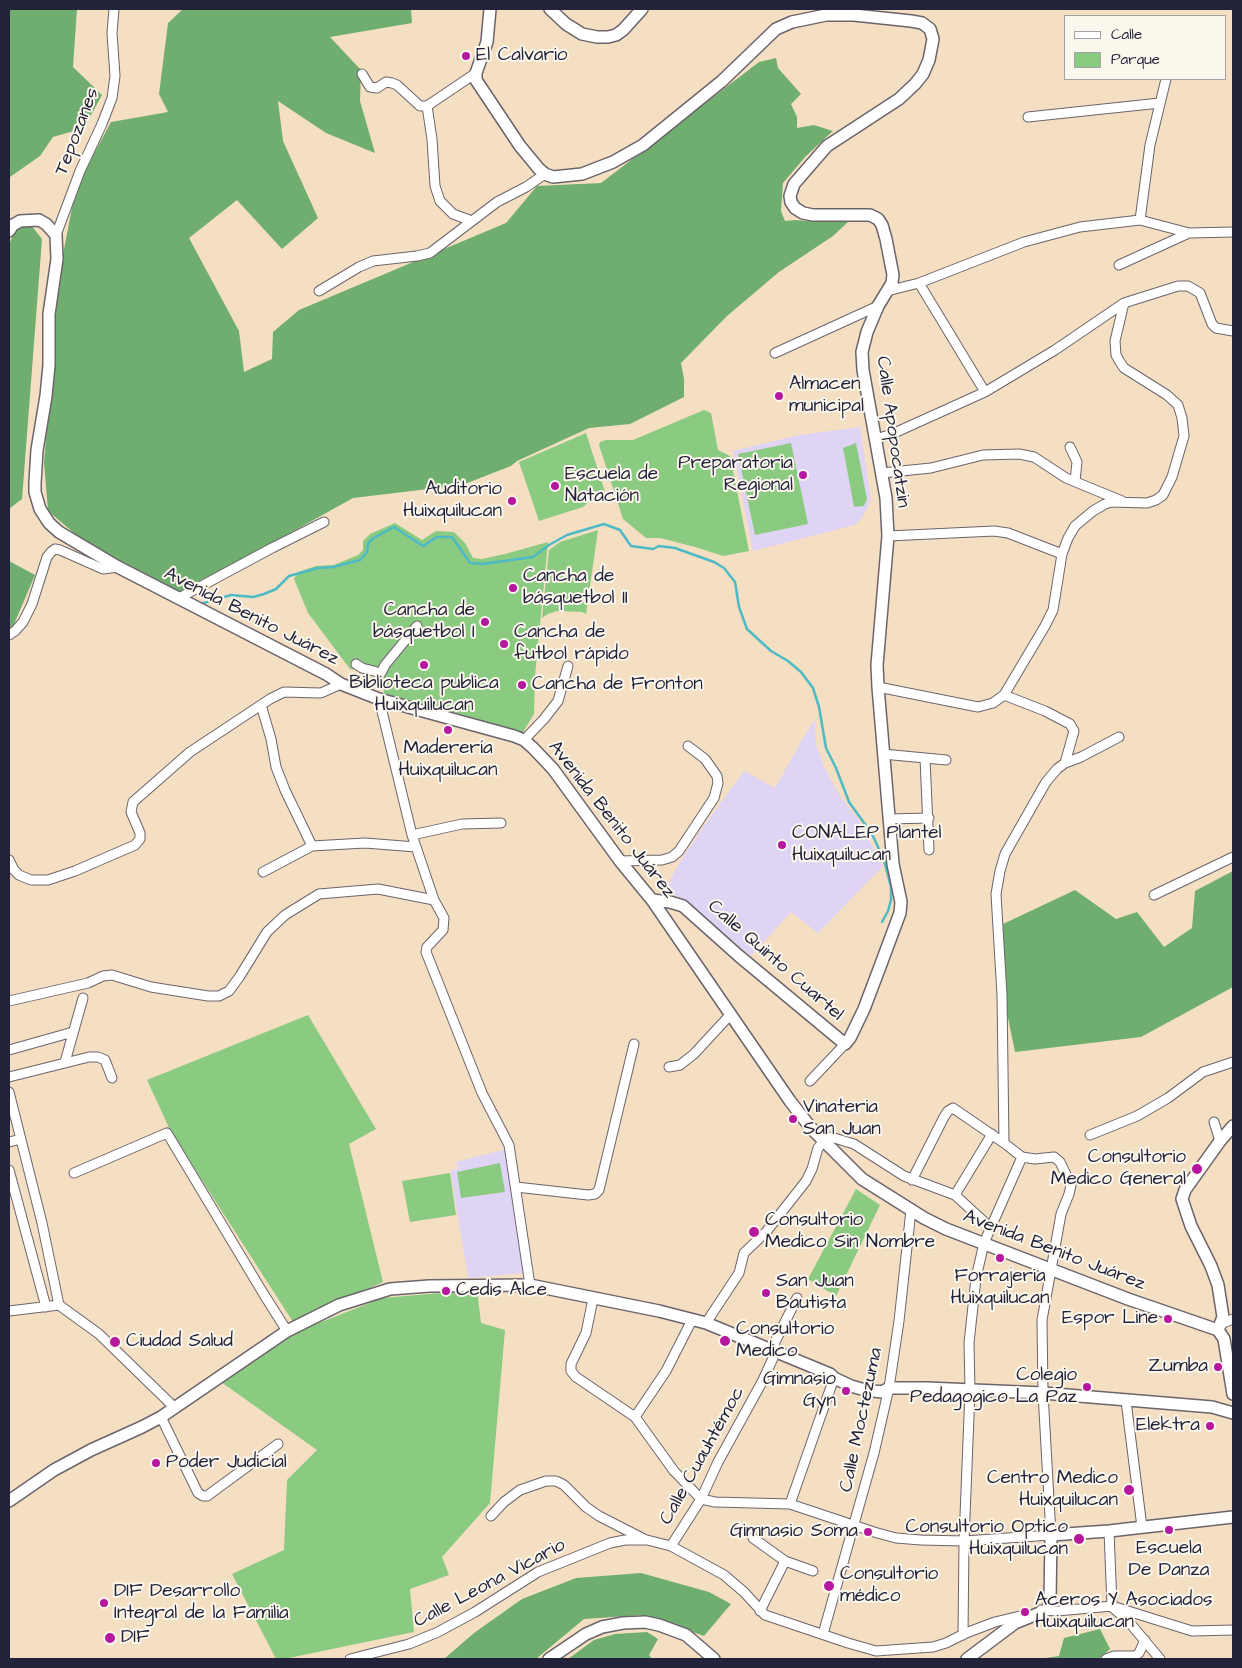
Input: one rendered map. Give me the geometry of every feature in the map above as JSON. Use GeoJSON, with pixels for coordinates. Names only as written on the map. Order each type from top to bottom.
{"type":"FeatureCollection","features":[{"type":"Feature","properties":{"kind":"main road"},"geometry":{"type":"LineString","coordinates":[[490,9],[487,42],[476,73],[476,80],[520,146],[545,174]]}},
{"type":"Feature","properties":{"kind":"main road"},"geometry":{"type":"LineString","coordinates":[[550,9],[566,24],[582,34],[597,38],[616,35],[642,9]]}},
{"type":"Feature","properties":{"kind":"main road","name":"Calle Apopocatzin"},"geometry":{"type":"LineString","coordinates":[[545,174],[553,176],[582,174],[613,162],[643,145],[722,81],[776,29],[792,22],[826,15],[854,15],[922,23],[930,28],[933,39],[929,60],[923,74],[899,99],[827,146],[794,184],[790,196],[795,208],[813,216],[870,215],[878,219],[886,238],[893,275],[892,283],[878,306],[866,332],[862,352],[863,370],[882,472],[888,536],[877,665],[893,864],[901,902],[900,913],[864,1009],[850,1038],[845,1044]]}},
{"type":"Feature","properties":{"kind":"main road"},"geometry":{"type":"LineString","coordinates":[[9,230],[20,221],[39,220],[46,224],[56,235]]}},
{"type":"Feature","properties":{"kind":"main road","name":"Avenida Benito Juárez"},"geometry":{"type":"LineString","coordinates":[[56,235],[57,260],[49,314],[49,365],[37,450],[35,492],[40,509],[59,532],[163,592],[183,597],[326,674],[341,684],[379,698],[524,740],[553,770],[620,861],[652,900],[790,1101],[811,1128],[862,1179],[940,1226],[1052,1270],[1218,1330]]}},
{"type":"Feature","properties":{"kind":"main road","name":"Calle Quinto Cuartel"},"geometry":{"type":"LineString","coordinates":[[652,900],[683,906],[739,956],[845,1044]]}},
{"type":"Feature","properties":{"kind":"main road"},"geometry":{"type":"LineString","coordinates":[[1233,1126],[1185,1190],[1182,1199],[1190,1226],[1211,1266],[1218,1285],[1223,1317],[1218,1330],[1224,1339],[1233,1394]]}},
{"type":"Feature","properties":{"kind":"main road"},"geometry":{"type":"LineString","coordinates":[[9,1501],[54,1470],[90,1450],[142,1427],[175,1408],[287,1331],[340,1305],[390,1289],[438,1286],[530,1285],[659,1311],[706,1322],[865,1390],[882,1392],[889,1388],[927,1388],[1043,1393],[1212,1407],[1233,1412]]}},
{"type":"Feature","properties":{"kind":"main road"},"geometry":{"type":"LineString","coordinates":[[967,1659],[1015,1623],[1047,1610],[1050,1601],[1051,1534],[1109,1531],[1233,1517]]}},
{"type":"Feature","properties":{"kind":"main road"},"geometry":{"type":"LineString","coordinates":[[549,1659],[586,1634],[602,1627],[623,1623],[645,1622],[660,1625],[686,1635],[714,1659]]}},
{"type":"Feature","properties":{"kind":"street","name":"Tepozanes"},"geometry":{"type":"LineString","coordinates":[[56,235],[80,171],[112,98],[115,76],[112,33],[114,9]]}},
{"type":"Feature","properties":{"kind":"street"},"geometry":{"type":"LineString","coordinates":[[362,74],[370,87],[377,88],[386,82],[392,83],[397,85],[412,101],[420,106],[427,106],[476,73]]}},
{"type":"Feature","properties":{"kind":"street"},"geometry":{"type":"LineString","coordinates":[[1140,220],[1150,145],[1166,80]]}},
{"type":"Feature","properties":{"kind":"street"},"geometry":{"type":"LineString","coordinates":[[1028,118],[1160,103]]}},
{"type":"Feature","properties":{"kind":"street"},"geometry":{"type":"LineString","coordinates":[[427,106],[432,140],[435,186],[440,201],[453,214],[472,221]]}},
{"type":"Feature","properties":{"kind":"street"},"geometry":{"type":"LineString","coordinates":[[319,290],[373,261],[430,253],[497,202],[526,188],[545,174]]}},
{"type":"Feature","properties":{"kind":"street"},"geometry":{"type":"LineString","coordinates":[[887,291],[919,283],[1024,242],[1080,227],[1140,220],[1189,233],[1233,232]]}},
{"type":"Feature","properties":{"kind":"street"},"geometry":{"type":"LineString","coordinates":[[1119,265],[1189,233]]}},
{"type":"Feature","properties":{"kind":"street"},"geometry":{"type":"LineString","coordinates":[[919,283],[985,392]]}},
{"type":"Feature","properties":{"kind":"street"},"geometry":{"type":"LineString","coordinates":[[876,439],[892,434],[985,392],[1055,350],[1124,303],[1178,286],[1188,286],[1196,290],[1203,298],[1212,324],[1216,328],[1233,331]]}},
{"type":"Feature","properties":{"kind":"street"},"geometry":{"type":"LineString","coordinates":[[878,687],[978,707],[993,703],[1004,695],[1053,610],[1062,554],[1075,526],[1093,511],[1112,502],[1147,504],[1163,495],[1172,477],[1184,436],[1182,418],[1178,405],[1124,368],[1116,354],[1115,341],[1124,303]]}},
{"type":"Feature","properties":{"kind":"street"},"geometry":{"type":"LineString","coordinates":[[774,353],[878,306]]}},
{"type":"Feature","properties":{"kind":"street"},"geometry":{"type":"LineString","coordinates":[[1070,447],[1077,462],[1075,481]]}},
{"type":"Feature","properties":{"kind":"street"},"geometry":{"type":"LineString","coordinates":[[882,472],[932,468],[983,455],[1019,454],[1034,457],[1060,475],[1126,503]]}},
{"type":"Feature","properties":{"kind":"street"},"geometry":{"type":"LineString","coordinates":[[183,597],[324,522]]}},
{"type":"Feature","properties":{"kind":"street"},"geometry":{"type":"LineString","coordinates":[[888,536],[1008,532],[1062,554]]}},
{"type":"Feature","properties":{"kind":"street"},"geometry":{"type":"LineString","coordinates":[[9,635],[23,622],[32,604],[47,556],[55,549],[103,569],[118,567]]}},
{"type":"Feature","properties":{"kind":"street"},"geometry":{"type":"LineString","coordinates":[[356,664],[362,668],[381,673],[385,665],[417,626]]}},
{"type":"Feature","properties":{"kind":"street"},"geometry":{"type":"LineString","coordinates":[[524,740],[558,701],[568,666]]}},
{"type":"Feature","properties":{"kind":"street"},"geometry":{"type":"LineString","coordinates":[[9,860],[14,870],[20,876],[31,880],[48,880],[75,871],[135,845],[140,839],[140,833],[131,812],[131,806],[136,798],[190,752],[270,698],[284,692],[316,694],[341,684]]}},
{"type":"Feature","properties":{"kind":"street"},"geometry":{"type":"LineString","coordinates":[[1004,695],[1070,724],[1074,731],[1066,762]]}},
{"type":"Feature","properties":{"kind":"street"},"geometry":{"type":"LineString","coordinates":[[379,698],[412,835],[434,900],[444,918],[443,930],[427,947],[426,952],[482,1093],[509,1145],[530,1285]]}},
{"type":"Feature","properties":{"kind":"street"},"geometry":{"type":"LineString","coordinates":[[261,705],[276,768],[312,846]]}},
{"type":"Feature","properties":{"kind":"street"},"geometry":{"type":"LineString","coordinates":[[1004,1143],[1002,996],[996,894],[1000,871],[1005,854],[1046,782],[1057,769],[1066,762],[1081,757],[1119,737]]}},
{"type":"Feature","properties":{"kind":"street"},"geometry":{"type":"LineString","coordinates":[[620,861],[662,860],[672,857],[679,851],[714,798],[718,783],[717,776],[705,759],[688,746]]}},
{"type":"Feature","properties":{"kind":"street"},"geometry":{"type":"LineString","coordinates":[[883,754],[946,760]]}},
{"type":"Feature","properties":{"kind":"street"},"geometry":{"type":"LineString","coordinates":[[925,758],[929,850]]}},
{"type":"Feature","properties":{"kind":"street"},"geometry":{"type":"LineString","coordinates":[[889,819],[928,818]]}},
{"type":"Feature","properties":{"kind":"street"},"geometry":{"type":"LineString","coordinates":[[412,835],[462,824],[500,823]]}},
{"type":"Feature","properties":{"kind":"street"},"geometry":{"type":"LineString","coordinates":[[263,872],[312,846],[365,843],[416,847]]}},
{"type":"Feature","properties":{"kind":"street"},"geometry":{"type":"LineString","coordinates":[[1154,895],[1233,857]]}},
{"type":"Feature","properties":{"kind":"street"},"geometry":{"type":"LineString","coordinates":[[9,1000],[88,983],[103,976],[112,975],[151,987],[219,996],[229,991],[267,932],[285,915],[318,894],[378,889],[434,900]]}},
{"type":"Feature","properties":{"kind":"street"},"geometry":{"type":"LineString","coordinates":[[65,1062],[83,998]]}},
{"type":"Feature","properties":{"kind":"street"},"geometry":{"type":"LineString","coordinates":[[669,1067],[680,1065],[694,1054],[730,1015]]}},
{"type":"Feature","properties":{"kind":"street"},"geometry":{"type":"LineString","coordinates":[[9,1050],[73,1032]]}},
{"type":"Feature","properties":{"kind":"street"},"geometry":{"type":"LineString","coordinates":[[516,1187],[588,1195],[595,1194],[599,1190],[634,1044]]}},
{"type":"Feature","properties":{"kind":"street","name":"Calle Apopocatzin"},"geometry":{"type":"LineString","coordinates":[[810,1082],[845,1044]]}},
{"type":"Feature","properties":{"kind":"street"},"geometry":{"type":"LineString","coordinates":[[9,1077],[65,1062],[98,1057],[105,1060],[112,1078]]}},
{"type":"Feature","properties":{"kind":"street"},"geometry":{"type":"LineString","coordinates":[[1090,1135],[1137,1116],[1168,1098],[1203,1072],[1233,1062]]}},
{"type":"Feature","properties":{"kind":"street"},"geometry":{"type":"LineString","coordinates":[[9,1092],[59,1305],[99,1334],[175,1408]]}},
{"type":"Feature","properties":{"kind":"street"},"geometry":{"type":"LineString","coordinates":[[593,1299],[586,1333],[571,1364],[571,1371],[576,1377],[634,1417],[674,1471],[700,1499],[715,1502],[790,1504],[896,1538],[964,1541],[1051,1534],[1043,1393],[1042,1320],[1062,1214],[1071,1185],[1060,1162],[1054,1157],[1034,1159],[1022,1157],[957,1109],[950,1109],[944,1117],[912,1180]]}},
{"type":"Feature","properties":{"kind":"street"},"geometry":{"type":"LineString","coordinates":[[1214,1122],[1220,1141]]}},
{"type":"Feature","properties":{"kind":"street"},"geometry":{"type":"LineString","coordinates":[[74,1173],[167,1133],[262,1293],[287,1331]]}},
{"type":"Feature","properties":{"kind":"street"},"geometry":{"type":"LineString","coordinates":[[955,1195],[992,1134]]}},
{"type":"Feature","properties":{"kind":"street"},"geometry":{"type":"LineString","coordinates":[[706,1322],[739,1273],[744,1253],[766,1232],[806,1181],[812,1169],[818,1148],[830,1137],[854,1144],[912,1180],[955,1195],[991,1228]]}},
{"type":"Feature","properties":{"kind":"street"},"geometry":{"type":"LineString","coordinates":[[9,1142],[21,1139]]}},
{"type":"Feature","properties":{"kind":"street"},"geometry":{"type":"LineString","coordinates":[[963,1635],[964,1541],[970,1391],[969,1343],[976,1278],[984,1243],[1022,1157]]}},
{"type":"Feature","properties":{"kind":"street"},"geometry":{"type":"LineString","coordinates":[[9,1170],[46,1307]]}},
{"type":"Feature","properties":{"kind":"street","name":"Calle Moctezuma"},"geometry":{"type":"LineString","coordinates":[[823,1634],[854,1526],[889,1388],[912,1210]]}},
{"type":"Feature","properties":{"kind":"street"},"geometry":{"type":"LineString","coordinates":[[37,1272],[52,1270]]}},
{"type":"Feature","properties":{"kind":"street","name":"Calle Cuauhtémoc"},"geometry":{"type":"LineString","coordinates":[[671,1546],[700,1499],[762,1382],[773,1358],[775,1342],[797,1298]]}},
{"type":"Feature","properties":{"kind":"street"},"geometry":{"type":"LineString","coordinates":[[9,1311],[59,1305]]}},
{"type":"Feature","properties":{"kind":"street"},"geometry":{"type":"LineString","coordinates":[[1218,1330],[1223,1323],[1233,1319]]}},
{"type":"Feature","properties":{"kind":"street"},"geometry":{"type":"LineString","coordinates":[[634,1417],[666,1371],[692,1320]]}},
{"type":"Feature","properties":{"kind":"street"},"geometry":{"type":"LineString","coordinates":[[790,1504],[834,1378]]}},
{"type":"Feature","properties":{"kind":"street"},"geometry":{"type":"LineString","coordinates":[[1126,1401],[1142,1527]]}},
{"type":"Feature","properties":{"kind":"street"},"geometry":{"type":"LineString","coordinates":[[160,1417],[198,1493],[203,1496],[207,1496],[278,1444]]}},
{"type":"Feature","properties":{"kind":"street"},"geometry":{"type":"LineString","coordinates":[[491,1516],[504,1502],[520,1490],[546,1481],[556,1481],[564,1485],[586,1507],[599,1516],[647,1540]]}},
{"type":"Feature","properties":{"kind":"street"},"geometry":{"type":"LineString","coordinates":[[1109,1531],[1112,1606],[1129,1622],[1160,1659]]}},
{"type":"Feature","properties":{"kind":"street"},"geometry":{"type":"LineString","coordinates":[[753,1538],[785,1560],[813,1571]]}},
{"type":"Feature","properties":{"kind":"street","name":"Calle Leona Vicario"},"geometry":{"type":"LineString","coordinates":[[350,1659],[409,1644],[438,1632],[475,1612],[538,1572],[562,1561],[610,1543],[647,1540],[671,1546],[724,1575],[744,1592],[760,1611],[771,1618],[876,1651],[933,1647],[994,1622],[1042,1610],[1112,1606],[1192,1631],[1233,1630]]}},
{"type":"Feature","properties":{"kind":"street"},"geometry":{"type":"LineString","coordinates":[[760,1611],[785,1560]]}},
{"type":"Feature","properties":{"kind":"street"},"geometry":{"type":"LineString","coordinates":[[1106,1659],[1114,1656],[1135,1656],[1139,1653],[1145,1640]]}},
{"type":"Feature","properties":{"kind":"shaded area","name":"Preparatoria Regional"},"geometry":{"type":"Polygon","coordinates":[[[860,427],[871,500],[863,516],[855,525],[753,551],[733,451],[799,435],[860,427]]]}},
{"type":"Feature","properties":{"kind":"shaded area","name":"CONALEP Plantel Huixquilucan"},"geometry":{"type":"Polygon","coordinates":[[[815,719],[816,744],[825,769],[840,796],[858,819],[883,866],[818,933],[791,912],[751,956],[682,899],[663,890],[668,886],[675,870],[701,830],[744,771],[775,788],[815,719]]]}},
{"type":"Feature","properties":{"kind":"shaded area"},"geometry":{"type":"Polygon","coordinates":[[[507,1149],[526,1273],[468,1278],[450,1170],[458,1169],[456,1162],[507,1149]]]}},
{"type":"Feature","properties":{"kind":"green space"},"geometry":{"type":"Polygon","coordinates":[[[9,9],[77,9],[73,67],[102,95],[84,128],[53,137],[40,156],[10,177],[9,182],[9,9]]]}},
{"type":"Feature","properties":{"kind":"green space"},"geometry":{"type":"Polygon","coordinates":[[[183,9],[411,9],[412,23],[330,37],[361,70],[360,101],[375,153],[326,133],[278,101],[283,141],[318,218],[282,249],[237,200],[189,238],[239,331],[244,372],[272,359],[273,332],[299,310],[506,223],[537,186],[601,183],[759,62],[776,58],[778,68],[801,94],[791,104],[797,117],[797,128],[814,125],[833,131],[806,156],[783,183],[781,211],[785,221],[849,221],[833,236],[779,272],[727,316],[681,363],[684,379],[684,397],[630,424],[589,428],[517,461],[511,466],[462,485],[353,498],[175,597],[88,545],[48,511],[44,462],[50,389],[51,317],[76,187],[111,122],[168,112],[159,94],[168,23],[183,9]]]}},
{"type":"Feature","properties":{"kind":"green space"},"geometry":{"type":"Polygon","coordinates":[[[23,215],[42,239],[22,499],[9,509],[9,244],[23,215]]]}},
{"type":"Feature","properties":{"kind":"green space"},"geometry":{"type":"Polygon","coordinates":[[[704,410],[711,413],[718,450],[730,456],[749,551],[723,556],[660,538],[646,538],[623,519],[599,445],[600,442],[606,440],[633,440],[704,410]]]}},
{"type":"Feature","properties":{"kind":"green space"},"geometry":{"type":"Polygon","coordinates":[[[586,433],[606,495],[593,498],[583,507],[539,521],[519,462],[586,433]]]}},
{"type":"Feature","properties":{"kind":"green space"},"geometry":{"type":"Polygon","coordinates":[[[791,443],[808,524],[755,535],[738,454],[791,443]]]}},
{"type":"Feature","properties":{"kind":"green space"},"geometry":{"type":"Polygon","coordinates":[[[856,443],[867,499],[864,506],[854,507],[843,448],[856,443]]]}},
{"type":"Feature","properties":{"kind":"green space"},"geometry":{"type":"Polygon","coordinates":[[[395,523],[422,540],[436,531],[454,532],[465,543],[473,558],[482,559],[548,542],[535,676],[534,714],[522,734],[457,713],[384,694],[383,681],[378,674],[350,669],[308,613],[294,579],[298,572],[316,566],[334,565],[358,555],[363,550],[363,541],[370,534],[395,523]]]}},
{"type":"Feature","properties":{"kind":"green space"},"geometry":{"type":"Polygon","coordinates":[[[598,530],[586,614],[582,612],[557,611],[542,618],[549,550],[560,542],[598,530]]]}},
{"type":"Feature","properties":{"kind":"green space"},"geometry":{"type":"Polygon","coordinates":[[[9,561],[35,575],[12,629],[9,629],[9,561]]]}},
{"type":"Feature","properties":{"kind":"green space"},"geometry":{"type":"Polygon","coordinates":[[[1233,871],[1233,987],[1141,1037],[1015,1052],[1007,1013],[1003,924],[1075,890],[1116,919],[1137,912],[1164,947],[1192,928],[1195,891],[1233,871]]]}},
{"type":"Feature","properties":{"kind":"green space"},"geometry":{"type":"Polygon","coordinates":[[[308,1015],[376,1129],[349,1144],[383,1282],[293,1322],[171,1132],[147,1080],[308,1015]]]}},
{"type":"Feature","properties":{"kind":"green space"},"geometry":{"type":"Polygon","coordinates":[[[500,1163],[505,1192],[461,1198],[457,1172],[500,1163]]]}},
{"type":"Feature","properties":{"kind":"green space"},"geometry":{"type":"Polygon","coordinates":[[[450,1173],[456,1215],[410,1222],[402,1181],[450,1173]]]}},
{"type":"Feature","properties":{"kind":"green space"},"geometry":{"type":"Polygon","coordinates":[[[856,1189],[880,1205],[836,1296],[808,1279],[856,1189]]]}},
{"type":"Feature","properties":{"kind":"green space"},"geometry":{"type":"Polygon","coordinates":[[[477,1290],[481,1323],[505,1330],[490,1503],[442,1557],[449,1575],[410,1589],[414,1632],[284,1659],[276,1659],[232,1574],[284,1550],[287,1480],[317,1450],[221,1382],[291,1334],[382,1298],[477,1290]]]}},
{"type":"Feature","properties":{"kind":"green space"},"geometry":{"type":"Polygon","coordinates":[[[641,1573],[709,1592],[731,1604],[704,1636],[643,1615],[584,1619],[536,1659],[444,1659],[474,1633],[522,1599],[576,1578],[641,1573]]]}},
{"type":"Feature","properties":{"kind":"green space"},"geometry":{"type":"Polygon","coordinates":[[[1100,1629],[1110,1649],[1099,1659],[1039,1659],[1059,1656],[1064,1638],[1100,1629]]]}},
{"type":"Feature","properties":{"kind":"green space"},"geometry":{"type":"Polygon","coordinates":[[[647,1632],[658,1639],[649,1655],[652,1659],[568,1659],[594,1640],[615,1634],[647,1632]]]}},
{"type":"Feature","properties":{"kind":"waterway"},"geometry":{"type":"LineString","coordinates":[[200,604],[231,595],[253,597],[264,594],[276,589],[289,576],[360,560],[367,552],[368,544],[372,539],[394,527],[423,546],[437,537],[452,537],[470,563],[482,564],[533,557],[567,535],[604,524],[620,530],[631,546],[653,549],[659,546],[675,548],[714,562],[724,568],[735,582],[739,607],[747,629],[771,651],[788,661],[801,672],[813,688],[819,707],[826,748],[849,802],[872,834],[884,860],[891,887],[891,900],[882,922]]}},
{"type":"Feature","properties":{"kind":"place","name":"El Calvario"},"geometry":{"type":"Point","coordinates":[466,56]}},
{"type":"Feature","properties":{"kind":"place","name":"Almacen municipal"},"geometry":{"type":"Point","coordinates":[779,396]}},
{"type":"Feature","properties":{"kind":"place","name":"Preparatoria Regional"},"geometry":{"type":"Point","coordinates":[803,475]}},
{"type":"Feature","properties":{"kind":"place","name":"Escuela de Natación"},"geometry":{"type":"Point","coordinates":[555,486]}},
{"type":"Feature","properties":{"kind":"place","name":"Auditorio Huixquilucan"},"geometry":{"type":"Point","coordinates":[512,501]}},
{"type":"Feature","properties":{"kind":"place","name":"Cancha de básquetbol II"},"geometry":{"type":"Point","coordinates":[513,588]}},
{"type":"Feature","properties":{"kind":"place","name":"Cancha de básquetbol I"},"geometry":{"type":"Point","coordinates":[485,622]}},
{"type":"Feature","properties":{"kind":"place","name":"Cancha de futbol rápido"},"geometry":{"type":"Point","coordinates":[504,644]}},
{"type":"Feature","properties":{"kind":"place","name":"Biblioteca publica Huixquilucan"},"geometry":{"type":"Point","coordinates":[424,665]}},
{"type":"Feature","properties":{"kind":"place","name":"Cancha de Fronton"},"geometry":{"type":"Point","coordinates":[522,685]}},
{"type":"Feature","properties":{"kind":"place","name":"Maderería Huixquilucan"},"geometry":{"type":"Point","coordinates":[448,730]}},
{"type":"Feature","properties":{"kind":"place","name":"CONALEP Plantel Huixquilucan"},"geometry":{"type":"Point","coordinates":[782,845]}},
{"type":"Feature","properties":{"kind":"place","name":"Vinateria San Juan"},"geometry":{"type":"Point","coordinates":[793,1119]}},
{"type":"Feature","properties":{"kind":"place","name":"Consultorio Medico General"},"geometry":{"type":"Point","coordinates":[1197,1169]}},
{"type":"Feature","properties":{"kind":"place","name":"Consultorio Medico Sin Nombre"},"geometry":{"type":"Point","coordinates":[754,1232]}},
{"type":"Feature","properties":{"kind":"place","name":"Forrajeria Huixquilucan"},"geometry":{"type":"Point","coordinates":[1000,1258]}},
{"type":"Feature","properties":{"kind":"place","name":"Cedis Alce"},"geometry":{"type":"Point","coordinates":[446,1291]}},
{"type":"Feature","properties":{"kind":"place","name":"San Juan Bautista"},"geometry":{"type":"Point","coordinates":[766,1293]}},
{"type":"Feature","properties":{"kind":"place","name":"Espor Line"},"geometry":{"type":"Point","coordinates":[1168,1319]}},
{"type":"Feature","properties":{"kind":"place","name":"Consultorio Medico"},"geometry":{"type":"Point","coordinates":[725,1341]}},
{"type":"Feature","properties":{"kind":"place","name":"Ciudad Salud"},"geometry":{"type":"Point","coordinates":[115,1342]}},
{"type":"Feature","properties":{"kind":"place","name":"Zumba"},"geometry":{"type":"Point","coordinates":[1218,1367]}},
{"type":"Feature","properties":{"kind":"place","name":"Colegio Pedagogico La Paz"},"geometry":{"type":"Point","coordinates":[1087,1387]}},
{"type":"Feature","properties":{"kind":"place","name":"Gimnasio Gyn"},"geometry":{"type":"Point","coordinates":[846,1391]}},
{"type":"Feature","properties":{"kind":"place","name":"Elektra"},"geometry":{"type":"Point","coordinates":[1210,1426]}},
{"type":"Feature","properties":{"kind":"place","name":"Poder Judicial"},"geometry":{"type":"Point","coordinates":[156,1463]}},
{"type":"Feature","properties":{"kind":"place","name":"Centro Medico Huixquilucan"},"geometry":{"type":"Point","coordinates":[1129,1490]}},
{"type":"Feature","properties":{"kind":"place","name":"Escuela De Danza"},"geometry":{"type":"Point","coordinates":[1169,1530]}},
{"type":"Feature","properties":{"kind":"place","name":"Gimnasio Soma"},"geometry":{"type":"Point","coordinates":[868,1532]}},
{"type":"Feature","properties":{"kind":"place","name":"Consultorio Optico Huixquilucan"},"geometry":{"type":"Point","coordinates":[1079,1539]}},
{"type":"Feature","properties":{"kind":"place","name":"Consultorio médico"},"geometry":{"type":"Point","coordinates":[829,1586]}},
{"type":"Feature","properties":{"kind":"place","name":"DIF Desarrollo Integral de la Familia"},"geometry":{"type":"Point","coordinates":[104,1603]}},
{"type":"Feature","properties":{"kind":"place","name":"Aceros Y Asociados Huixquilucan"},"geometry":{"type":"Point","coordinates":[1025,1612]}},
{"type":"Feature","properties":{"kind":"place","name":"DIF"},"geometry":{"type":"Point","coordinates":[110,1638]}}]}
